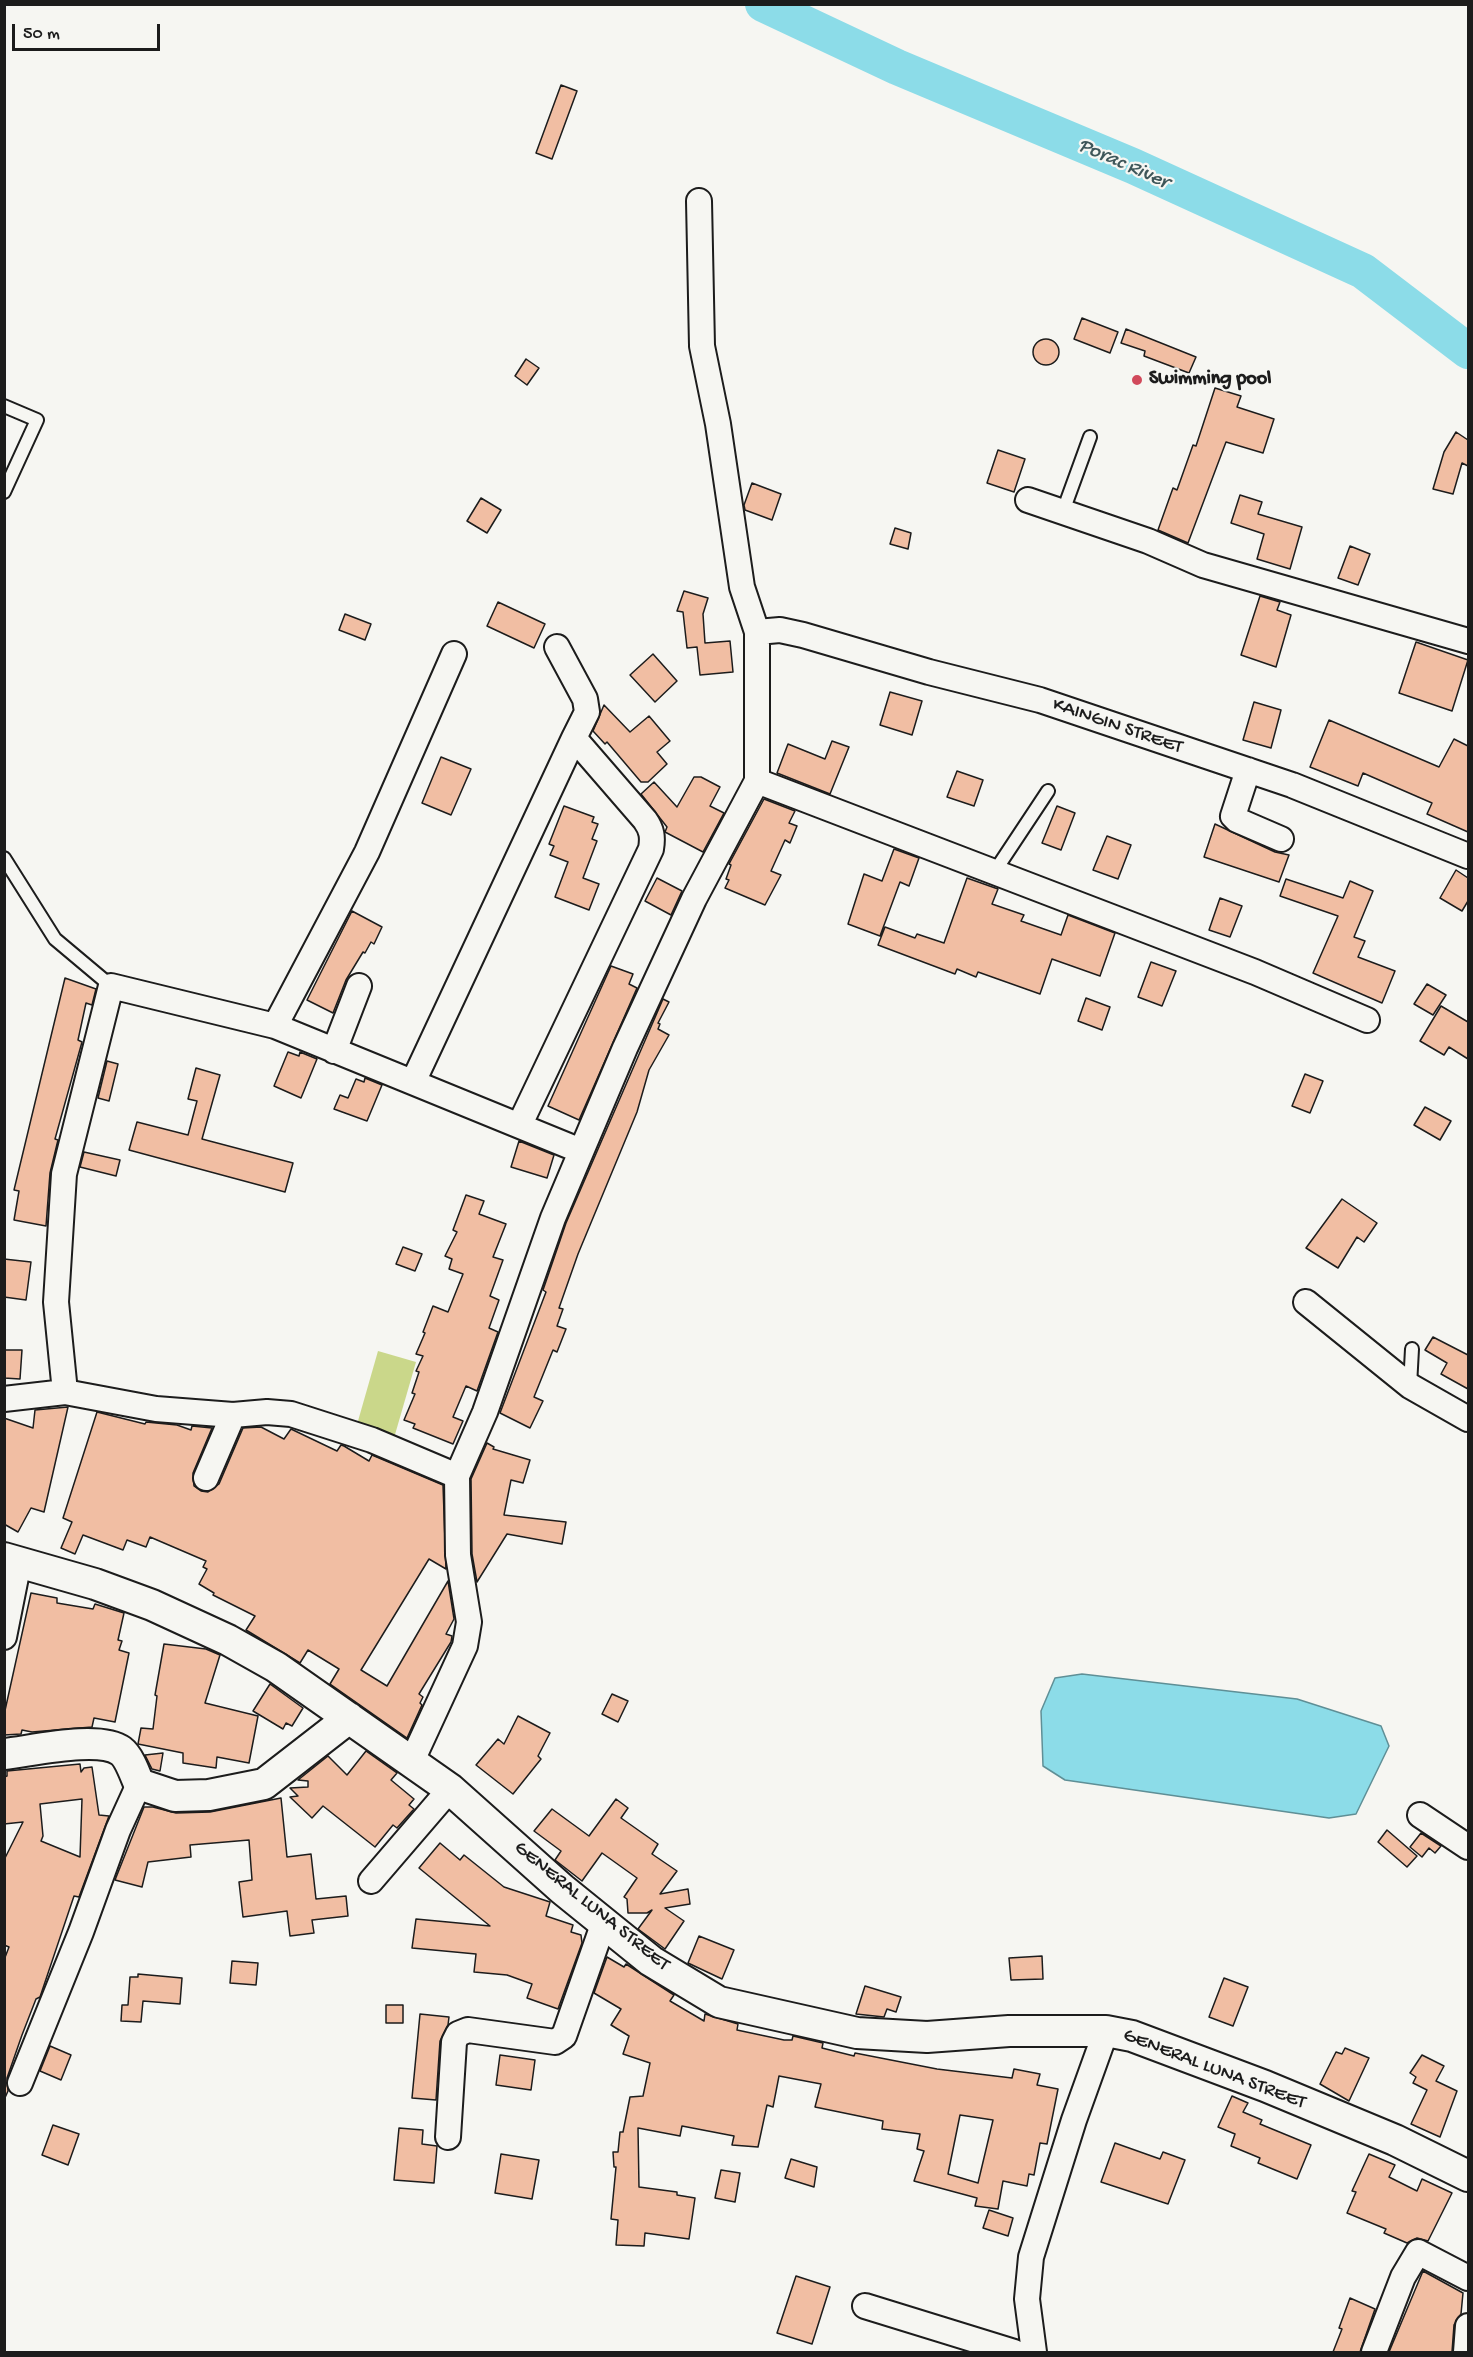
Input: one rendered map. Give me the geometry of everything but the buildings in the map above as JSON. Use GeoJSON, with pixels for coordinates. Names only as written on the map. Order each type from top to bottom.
{"type":"FeatureCollection","features":[{"type":"Feature","properties":{"kind":"street"},"geometry":{"type":"LineString","coordinates":[[411,1763],[465,1646],[469,1622],[458,1555],[457,1476],[484,1412],[553,1218],[581,1151],[694,899],[757,781],[757,632],[742,587],[718,424],[702,346],[699,201]]}},
{"type":"Feature","properties":{"kind":"street"},"geometry":{"type":"LineString","coordinates":[[1028,500],[1062,514],[1148,541],[1203,565],[1468,641]]}},
{"type":"Feature","properties":{"kind":"street","name":"KAINGIN STREET"},"geometry":{"type":"LineString","coordinates":[[757,632],[780,630],[803,635],[929,672],[1040,700],[1292,784],[1468,856]]}},
{"type":"Feature","properties":{"kind":"street"},"geometry":{"type":"LineString","coordinates":[[414,1080],[587,712],[557,647]]}},
{"type":"Feature","properties":{"kind":"street"},"geometry":{"type":"LineString","coordinates":[[275,1026],[367,852],[454,654]]}},
{"type":"Feature","properties":{"kind":"street"},"geometry":{"type":"LineString","coordinates":[[520,1124],[651,849],[653,839],[651,828],[645,820],[574,738]]}},
{"type":"Feature","properties":{"kind":"street"},"geometry":{"type":"LineString","coordinates":[[1248,770],[1233,816],[1281,839]]}},
{"type":"Feature","properties":{"kind":"street"},"geometry":{"type":"LineString","coordinates":[[757,781],[993,874],[1255,972],[1367,1020]]}},
{"type":"Feature","properties":{"kind":"street"},"geometry":{"type":"LineString","coordinates":[[65,1392],[57,1302],[64,1174],[111,986],[275,1026],[334,1051],[414,1080],[581,1151]]}},
{"type":"Feature","properties":{"kind":"street"},"geometry":{"type":"LineString","coordinates":[[334,1051],[359,986]]}},
{"type":"Feature","properties":{"kind":"street"},"geometry":{"type":"LineString","coordinates":[[1306,1302],[1410,1386],[1468,1419]]}},
{"type":"Feature","properties":{"kind":"street"},"geometry":{"type":"LineString","coordinates":[[4,1399],[65,1392],[156,1409],[233,1415],[291,1414],[372,1440],[457,1476]]}},
{"type":"Feature","properties":{"kind":"street"},"geometry":{"type":"LineString","coordinates":[[206,1478],[233,1415]]}},
{"type":"Feature","properties":{"kind":"street"},"geometry":{"type":"LineString","coordinates":[[4,1637],[15,1573],[12,1560]]}},
{"type":"Feature","properties":{"kind":"street","name":"GENERAL LUNA STREET"},"geometry":{"type":"LineString","coordinates":[[12,1560],[124,1595],[228,1640],[276,1667],[450,1789],[562,1889],[651,1961],[719,2002],[857,2033],[927,2037],[1009,2031],[1106,2031],[1132,2036],[1265,2086],[1395,2140],[1468,2176]]}},
{"type":"Feature","properties":{"kind":"street"},"geometry":{"type":"LineString","coordinates":[[4,1754],[91,1744],[111,1746],[123,1752],[140,1784],[175,1796],[209,1795],[264,1784],[349,1718]]}},
{"type":"Feature","properties":{"kind":"street"},"geometry":{"type":"LineString","coordinates":[[20,2084],[81,1932],[118,1830],[140,1784]]}},
{"type":"Feature","properties":{"kind":"street"},"geometry":{"type":"LineString","coordinates":[[370,1881],[450,1789]]}},
{"type":"Feature","properties":{"kind":"street"},"geometry":{"type":"LineString","coordinates":[[1420,1815],[1468,1847]]}},
{"type":"Feature","properties":{"kind":"street"},"geometry":{"type":"LineString","coordinates":[[448,2137],[454,2042],[458,2034],[468,2030],[555,2042],[564,2036],[604,1922]]}},
{"type":"Feature","properties":{"kind":"street"},"geometry":{"type":"LineString","coordinates":[[1034,2352],[1027,2299],[1031,2257],[1074,2120],[1106,2031]]}},
{"type":"Feature","properties":{"kind":"street"},"geometry":{"type":"LineString","coordinates":[[1374,2352],[1403,2277],[1418,2252],[1468,2278]]}},
{"type":"Feature","properties":{"kind":"street"},"geometry":{"type":"LineString","coordinates":[[865,2306],[1014,2352]]}},
{"type":"Feature","properties":{"kind":"street"},"geometry":{"type":"LineString","coordinates":[[1466,2352],[1468,2326]]}},
{"type":"Feature","properties":{"kind":"lane"},"geometry":{"type":"LineString","coordinates":[[4,406],[37,420],[4,492]]}},
{"type":"Feature","properties":{"kind":"lane"},"geometry":{"type":"LineString","coordinates":[[1062,514],[1090,437]]}},
{"type":"Feature","properties":{"kind":"lane"},"geometry":{"type":"LineString","coordinates":[[993,874],[1048,791]]}},
{"type":"Feature","properties":{"kind":"lane"},"geometry":{"type":"LineString","coordinates":[[4,858],[55,939],[111,986]]}},
{"type":"Feature","properties":{"kind":"lane"},"geometry":{"type":"LineString","coordinates":[[1410,1386],[1412,1349]]}},
{"type":"Feature","properties":{"kind":"green space"},"geometry":{"type":"Polygon","coordinates":[[[378,1351],[416,1362],[394,1438],[356,1428],[378,1351]]]}},
{"type":"Feature","properties":{"kind":"water"},"geometry":{"type":"Polygon","coordinates":[[[1082,1674],[1297,1699],[1381,1726],[1389,1746],[1356,1814],[1329,1818],[1065,1780],[1043,1766],[1041,1711],[1055,1678],[1082,1674]]]}},
{"type":"Feature","properties":{"kind":"waterway","name":"Porac River"},"geometry":{"type":"LineString","coordinates":[[763,4],[897,67],[1133,166],[1363,271],[1468,351]]}},
{"type":"Feature","properties":{"kind":"place","name":"Swimming pool"},"geometry":{"type":"Point","coordinates":[1137,380]}}]}
